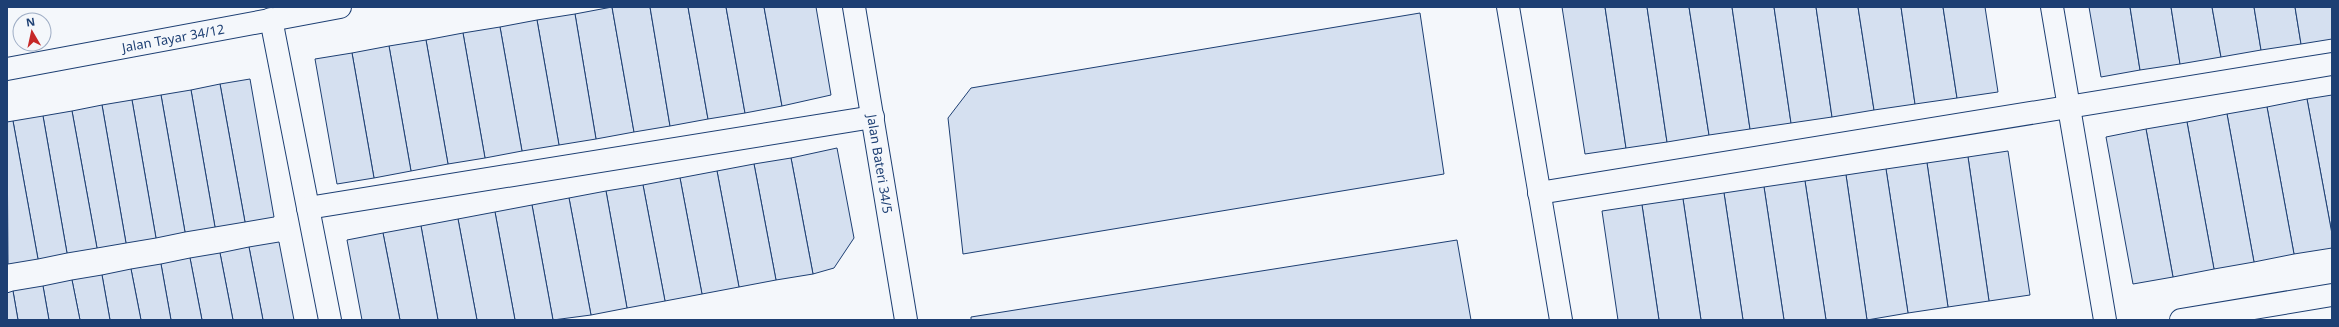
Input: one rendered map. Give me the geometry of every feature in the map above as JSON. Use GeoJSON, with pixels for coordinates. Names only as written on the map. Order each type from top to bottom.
{"type":"FeatureCollection","features":[{"type":"Feature","properties":{"kind":"street","name":"Jalan Tayar 34/12"},"geometry":{"type":"LineString","coordinates":[[7,69],[340,7]]}},
{"type":"Feature","properties":{"kind":"street","name":"Jalan Bateri 34/5"},"geometry":{"type":"LineString","coordinates":[[854,7],[906,320]]}},
{"type":"Feature","properties":{"kind":"street"},"geometry":{"type":"LineString","coordinates":[[1508,7],[1561,320]]}},
{"type":"Feature","properties":{"kind":"street"},"geometry":{"type":"LineString","coordinates":[[2052,7],[2105,320]]}},
{"type":"Feature","properties":{"kind":"street"},"geometry":{"type":"LineString","coordinates":[[271,19],[330,320]]}},
{"type":"Feature","properties":{"kind":"street"},"geometry":{"type":"LineString","coordinates":[[1539,193],[2332,64]]}},
{"type":"Feature","properties":{"kind":"street"},"geometry":{"type":"LineString","coordinates":[[308,208],[873,117]]}},
{"type":"Feature","properties":{"kind":"street"},"geometry":{"type":"LineString","coordinates":[[2181,320],[2332,295]]}},
{"type":"Feature","properties":{"kind":"building"},"geometry":{"type":"Polygon","coordinates":[[[612,7],[634,132],[596,139],[575,14],[612,7]]]}},
{"type":"Feature","properties":{"kind":"building"},"geometry":{"type":"Polygon","coordinates":[[[612,7],[650,7],[670,126],[634,132],[612,7]]]}},
{"type":"Feature","properties":{"kind":"building"},"geometry":{"type":"Polygon","coordinates":[[[650,7],[688,7],[708,119],[670,126],[650,7]]]}},
{"type":"Feature","properties":{"kind":"building"},"geometry":{"type":"Polygon","coordinates":[[[688,7],[726,7],[745,113],[708,119],[688,7]]]}},
{"type":"Feature","properties":{"kind":"building"},"geometry":{"type":"Polygon","coordinates":[[[726,7],[764,7],[782,106],[745,113],[726,7]]]}},
{"type":"Feature","properties":{"kind":"building"},"geometry":{"type":"Polygon","coordinates":[[[764,7],[816,7],[831,95],[782,106],[764,7]]]}},
{"type":"Feature","properties":{"kind":"building"},"geometry":{"type":"Polygon","coordinates":[[[1562,7],[1605,7],[1626,148],[1585,154],[1562,7]]]}},
{"type":"Feature","properties":{"kind":"building"},"geometry":{"type":"Polygon","coordinates":[[[1605,7],[1647,7],[1667,142],[1626,148],[1605,7]]]}},
{"type":"Feature","properties":{"kind":"building"},"geometry":{"type":"Polygon","coordinates":[[[1647,7],[1689,7],[1709,135],[1667,142],[1647,7]]]}},
{"type":"Feature","properties":{"kind":"building"},"geometry":{"type":"Polygon","coordinates":[[[1689,7],[1732,7],[1750,129],[1709,135],[1689,7]]]}},
{"type":"Feature","properties":{"kind":"building"},"geometry":{"type":"Polygon","coordinates":[[[1732,7],[1774,7],[1791,123],[1750,129],[1732,7]]]}},
{"type":"Feature","properties":{"kind":"building"},"geometry":{"type":"Polygon","coordinates":[[[1774,7],[1816,7],[1832,117],[1791,123],[1774,7]]]}},
{"type":"Feature","properties":{"kind":"building"},"geometry":{"type":"Polygon","coordinates":[[[1816,7],[1858,7],[1874,110],[1832,117],[1816,7]]]}},
{"type":"Feature","properties":{"kind":"building"},"geometry":{"type":"Polygon","coordinates":[[[1858,7],[1901,7],[1915,104],[1874,110],[1858,7]]]}},
{"type":"Feature","properties":{"kind":"building"},"geometry":{"type":"Polygon","coordinates":[[[1901,7],[1943,7],[1957,98],[1915,104],[1901,7]]]}},
{"type":"Feature","properties":{"kind":"building"},"geometry":{"type":"Polygon","coordinates":[[[1943,7],[1985,7],[1998,92],[1957,98],[1943,7]]]}},
{"type":"Feature","properties":{"kind":"building"},"geometry":{"type":"Polygon","coordinates":[[[2089,7],[2130,7],[2140,70],[2101,77],[2089,7]]]}},
{"type":"Feature","properties":{"kind":"building"},"geometry":{"type":"Polygon","coordinates":[[[2130,7],[2171,7],[2180,64],[2140,70],[2130,7]]]}},
{"type":"Feature","properties":{"kind":"building"},"geometry":{"type":"Polygon","coordinates":[[[2171,7],[2212,7],[2221,57],[2180,64],[2171,7]]]}},
{"type":"Feature","properties":{"kind":"building"},"geometry":{"type":"Polygon","coordinates":[[[2212,7],[2254,7],[2261,50],[2221,57],[2212,7]]]}},
{"type":"Feature","properties":{"kind":"building"},"geometry":{"type":"Polygon","coordinates":[[[2254,7],[2295,7],[2301,44],[2261,50],[2254,7]]]}},
{"type":"Feature","properties":{"kind":"building"},"geometry":{"type":"Polygon","coordinates":[[[2295,7],[2332,7],[2332,39],[2301,44],[2295,7]]]}},
{"type":"Feature","properties":{"kind":"building"},"geometry":{"type":"Polygon","coordinates":[[[1420,13],[1444,174],[963,254],[948,118],[971,88],[1420,13]]]}},
{"type":"Feature","properties":{"kind":"building"},"geometry":{"type":"Polygon","coordinates":[[[575,14],[596,139],[559,145],[537,20],[575,14]]]}},
{"type":"Feature","properties":{"kind":"building"},"geometry":{"type":"Polygon","coordinates":[[[537,20],[559,145],[522,151],[500,27],[537,20]]]}},
{"type":"Feature","properties":{"kind":"building"},"geometry":{"type":"Polygon","coordinates":[[[500,27],[522,151],[485,158],[463,33],[500,27]]]}},
{"type":"Feature","properties":{"kind":"building"},"geometry":{"type":"Polygon","coordinates":[[[463,33],[485,158],[448,164],[426,40],[463,33]]]}},
{"type":"Feature","properties":{"kind":"building"},"geometry":{"type":"Polygon","coordinates":[[[426,40],[448,164],[411,171],[389,46],[426,40]]]}},
{"type":"Feature","properties":{"kind":"building"},"geometry":{"type":"Polygon","coordinates":[[[389,46],[411,171],[374,178],[352,53],[389,46]]]}},
{"type":"Feature","properties":{"kind":"building"},"geometry":{"type":"Polygon","coordinates":[[[352,53],[374,178],[337,184],[315,59],[352,53]]]}},
{"type":"Feature","properties":{"kind":"building"},"geometry":{"type":"Polygon","coordinates":[[[250,79],[274,217],[245,222],[220,84],[250,79]]]}},
{"type":"Feature","properties":{"kind":"building"},"geometry":{"type":"Polygon","coordinates":[[[220,84],[245,222],[215,227],[191,90],[220,84]]]}},
{"type":"Feature","properties":{"kind":"building"},"geometry":{"type":"Polygon","coordinates":[[[191,90],[215,227],[185,232],[161,95],[191,90]]]}},
{"type":"Feature","properties":{"kind":"building"},"geometry":{"type":"Polygon","coordinates":[[[161,95],[185,232],[156,238],[132,100],[161,95]]]}},
{"type":"Feature","properties":{"kind":"building"},"geometry":{"type":"Polygon","coordinates":[[[2332,95],[2332,234],[2307,99],[2332,95]]]}},
{"type":"Feature","properties":{"kind":"building"},"geometry":{"type":"Polygon","coordinates":[[[2307,99],[2332,234],[2332,248],[2294,254],[2267,107],[2307,99]]]}},
{"type":"Feature","properties":{"kind":"building"},"geometry":{"type":"Polygon","coordinates":[[[132,100],[156,238],[126,243],[102,105],[132,100]]]}},
{"type":"Feature","properties":{"kind":"building"},"geometry":{"type":"Polygon","coordinates":[[[102,105],[126,243],[97,248],[72,111],[102,105]]]}},
{"type":"Feature","properties":{"kind":"building"},"geometry":{"type":"Polygon","coordinates":[[[2267,107],[2294,254],[2254,262],[2227,114],[2267,107]]]}},
{"type":"Feature","properties":{"kind":"building"},"geometry":{"type":"Polygon","coordinates":[[[72,111],[97,248],[67,253],[43,116],[72,111]]]}},
{"type":"Feature","properties":{"kind":"building"},"geometry":{"type":"Polygon","coordinates":[[[2227,114],[2254,262],[2214,269],[2187,122],[2227,114]]]}},
{"type":"Feature","properties":{"kind":"building"},"geometry":{"type":"Polygon","coordinates":[[[43,116],[67,253],[38,259],[13,121],[43,116]]]}},
{"type":"Feature","properties":{"kind":"building"},"geometry":{"type":"Polygon","coordinates":[[[13,121],[38,259],[8,264],[7,122],[13,121]]]}},
{"type":"Feature","properties":{"kind":"building"},"geometry":{"type":"Polygon","coordinates":[[[2187,122],[2214,269],[2173,277],[2146,129],[2187,122]]]}},
{"type":"Feature","properties":{"kind":"building"},"geometry":{"type":"Polygon","coordinates":[[[2146,129],[2173,277],[2133,284],[2106,137],[2146,129]]]}},
{"type":"Feature","properties":{"kind":"building"},"geometry":{"type":"Polygon","coordinates":[[[837,148],[854,238],[834,268],[813,274],[791,158],[837,148]]]}},
{"type":"Feature","properties":{"kind":"building"},"geometry":{"type":"Polygon","coordinates":[[[2008,151],[2030,295],[1989,301],[1968,157],[2008,151]]]}},
{"type":"Feature","properties":{"kind":"building"},"geometry":{"type":"Polygon","coordinates":[[[1968,157],[1989,301],[1948,307],[1927,163],[1968,157]]]}},
{"type":"Feature","properties":{"kind":"building"},"geometry":{"type":"Polygon","coordinates":[[[791,158],[813,274],[776,280],[754,164],[791,158]]]}},
{"type":"Feature","properties":{"kind":"building"},"geometry":{"type":"Polygon","coordinates":[[[1927,163],[1948,307],[1908,313],[1886,169],[1927,163]]]}},
{"type":"Feature","properties":{"kind":"building"},"geometry":{"type":"Polygon","coordinates":[[[754,164],[776,280],[739,287],[717,171],[754,164]]]}},
{"type":"Feature","properties":{"kind":"building"},"geometry":{"type":"Polygon","coordinates":[[[1886,169],[1908,313],[1867,320],[1846,175],[1886,169]]]}},
{"type":"Feature","properties":{"kind":"building"},"geometry":{"type":"Polygon","coordinates":[[[717,171],[739,287],[702,294],[680,178],[717,171]]]}},
{"type":"Feature","properties":{"kind":"building"},"geometry":{"type":"Polygon","coordinates":[[[1846,175],[1867,320],[1826,320],[1805,181],[1846,175]]]}},
{"type":"Feature","properties":{"kind":"building"},"geometry":{"type":"Polygon","coordinates":[[[680,178],[702,294],[665,301],[643,185],[680,178]]]}},
{"type":"Feature","properties":{"kind":"building"},"geometry":{"type":"Polygon","coordinates":[[[1805,181],[1826,320],[1784,320],[1764,187],[1805,181]]]}},
{"type":"Feature","properties":{"kind":"building"},"geometry":{"type":"Polygon","coordinates":[[[643,185],[665,301],[627,308],[606,191],[643,185]]]}},
{"type":"Feature","properties":{"kind":"building"},"geometry":{"type":"Polygon","coordinates":[[[1764,187],[1784,320],[1743,320],[1724,193],[1764,187]]]}},
{"type":"Feature","properties":{"kind":"building"},"geometry":{"type":"Polygon","coordinates":[[[606,191],[627,308],[591,315],[569,198],[606,191]]]}},
{"type":"Feature","properties":{"kind":"building"},"geometry":{"type":"Polygon","coordinates":[[[1724,193],[1743,320],[1701,320],[1683,199],[1724,193]]]}},
{"type":"Feature","properties":{"kind":"building"},"geometry":{"type":"Polygon","coordinates":[[[569,198],[591,315],[553,320],[532,205],[569,198]]]}},
{"type":"Feature","properties":{"kind":"building"},"geometry":{"type":"Polygon","coordinates":[[[1683,199],[1701,320],[1659,320],[1642,205],[1683,199]]]}},
{"type":"Feature","properties":{"kind":"building"},"geometry":{"type":"Polygon","coordinates":[[[532,205],[553,320],[515,320],[495,212],[532,205]]]}},
{"type":"Feature","properties":{"kind":"building"},"geometry":{"type":"Polygon","coordinates":[[[1642,205],[1659,320],[1618,320],[1602,211],[1642,205]]]}},
{"type":"Feature","properties":{"kind":"building"},"geometry":{"type":"Polygon","coordinates":[[[495,212],[515,320],[477,320],[458,219],[495,212]]]}},
{"type":"Feature","properties":{"kind":"building"},"geometry":{"type":"Polygon","coordinates":[[[458,219],[477,320],[438,320],[421,226],[458,219]]]}},
{"type":"Feature","properties":{"kind":"building"},"geometry":{"type":"Polygon","coordinates":[[[421,226],[438,320],[400,320],[383,233],[421,226]]]}},
{"type":"Feature","properties":{"kind":"building"},"geometry":{"type":"Polygon","coordinates":[[[383,233],[400,320],[362,320],[347,240],[383,233]]]}},
{"type":"Feature","properties":{"kind":"building"},"geometry":{"type":"Polygon","coordinates":[[[1457,240],[1471,320],[971,320],[971,317],[1457,240]]]}},
{"type":"Feature","properties":{"kind":"building"},"geometry":{"type":"Polygon","coordinates":[[[279,242],[294,320],[263,320],[249,247],[279,242]]]}},
{"type":"Feature","properties":{"kind":"building"},"geometry":{"type":"Polygon","coordinates":[[[249,247],[263,320],[233,320],[220,253],[249,247]]]}},
{"type":"Feature","properties":{"kind":"building"},"geometry":{"type":"Polygon","coordinates":[[[220,253],[233,320],[202,320],[190,258],[220,253]]]}},
{"type":"Feature","properties":{"kind":"building"},"geometry":{"type":"Polygon","coordinates":[[[190,258],[202,320],[171,320],[161,264],[190,258]]]}},
{"type":"Feature","properties":{"kind":"building"},"geometry":{"type":"Polygon","coordinates":[[[161,264],[171,320],[141,320],[131,269],[161,264]]]}},
{"type":"Feature","properties":{"kind":"building"},"geometry":{"type":"Polygon","coordinates":[[[131,269],[141,320],[110,320],[102,275],[131,269]]]}},
{"type":"Feature","properties":{"kind":"building"},"geometry":{"type":"Polygon","coordinates":[[[102,275],[110,320],[80,320],[72,280],[102,275]]]}},
{"type":"Feature","properties":{"kind":"building"},"geometry":{"type":"Polygon","coordinates":[[[72,280],[80,320],[49,320],[43,286],[72,280]]]}},
{"type":"Feature","properties":{"kind":"building"},"geometry":{"type":"Polygon","coordinates":[[[43,286],[49,320],[18,320],[13,291],[43,286]]]}},
{"type":"Feature","properties":{"kind":"building"},"geometry":{"type":"Polygon","coordinates":[[[13,291],[18,320],[7,320],[7,293],[13,291]]]}}]}
